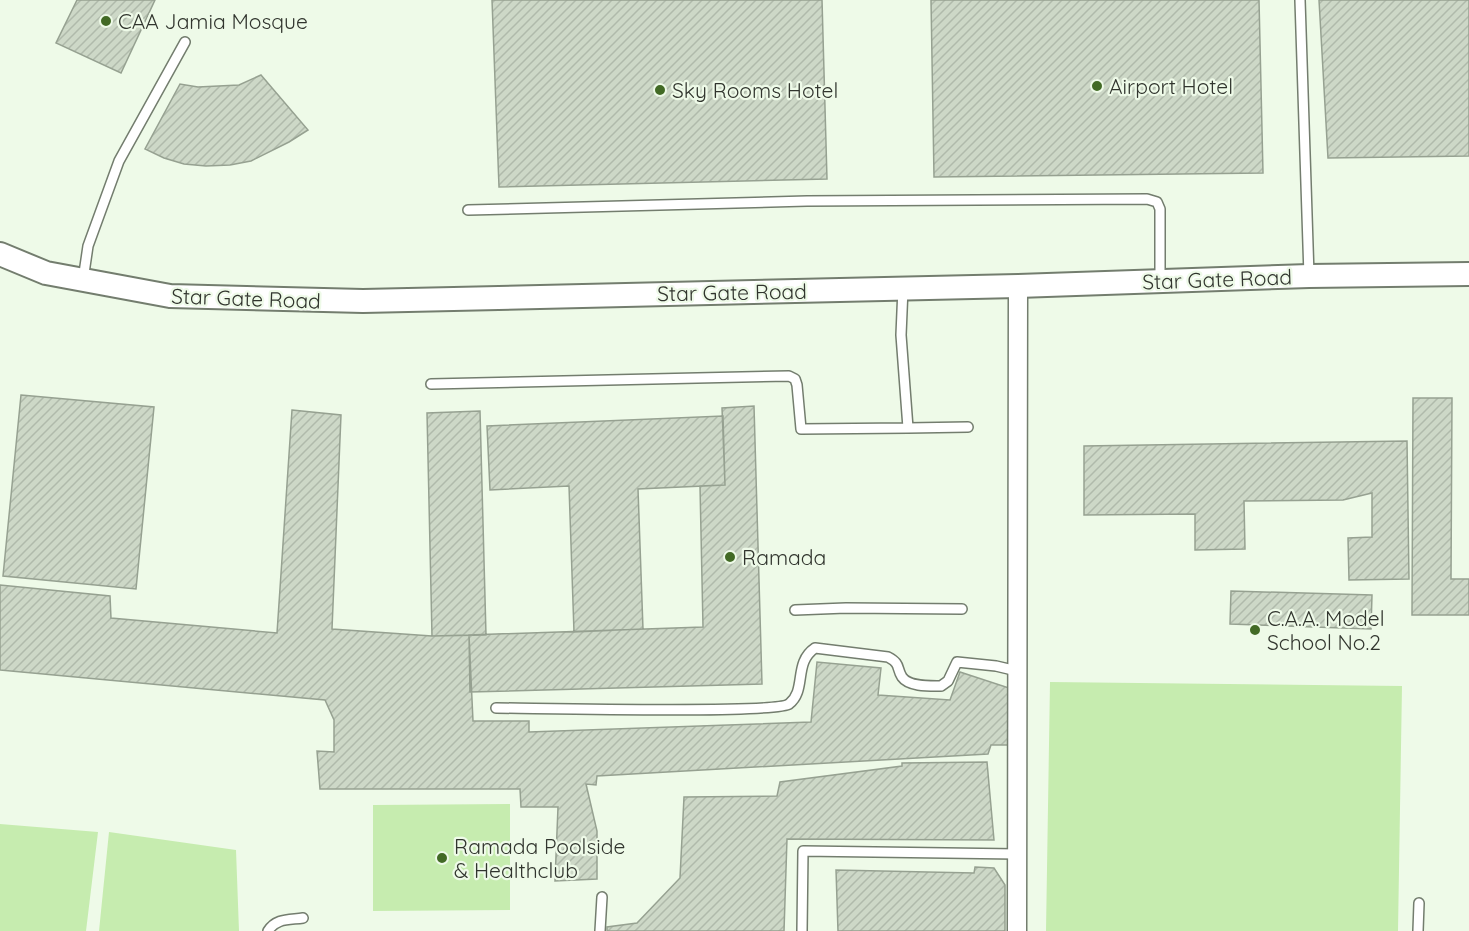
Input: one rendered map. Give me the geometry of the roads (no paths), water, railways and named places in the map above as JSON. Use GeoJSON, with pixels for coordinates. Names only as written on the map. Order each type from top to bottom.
{"type":"FeatureCollection","features":[{"type":"Feature","properties":{"kind":"street","name":"Star Gate Road"},"geometry":{"type":"LineString","coordinates":[[0,254],[46,273],[170,296],[363,302],[1018,286],[1309,276],[1469,274]]}},
{"type":"Feature","properties":{"kind":"street"},"geometry":{"type":"LineString","coordinates":[[1017,931],[1018,286]]}},
{"type":"Feature","properties":{"kind":"lane"},"geometry":{"type":"LineString","coordinates":[[1300,0],[1309,276]]}},
{"type":"Feature","properties":{"kind":"lane"},"geometry":{"type":"LineString","coordinates":[[83,280],[88,246],[119,161],[185,42]]}},
{"type":"Feature","properties":{"kind":"lane"},"geometry":{"type":"LineString","coordinates":[[468,210],[807,201],[1147,199],[1157,202],[1160,210],[1160,281]]}},
{"type":"Feature","properties":{"kind":"lane"},"geometry":{"type":"LineString","coordinates":[[903,288],[901,335],[908,428]]}},
{"type":"Feature","properties":{"kind":"lane"},"geometry":{"type":"LineString","coordinates":[[431,384],[789,376],[795,380],[797,385],[801,429],[968,427]]}},
{"type":"Feature","properties":{"kind":"lane"},"geometry":{"type":"LineString","coordinates":[[795,610],[962,609]]}},
{"type":"Feature","properties":{"kind":"lane"},"geometry":{"type":"LineString","coordinates":[[496,708],[786,706],[793,700],[797,691],[806,654],[815,648],[888,657],[896,661],[902,677],[911,683],[941,686],[948,681],[957,662],[996,666],[1017,671]]}},
{"type":"Feature","properties":{"kind":"lane"},"geometry":{"type":"LineString","coordinates":[[802,931],[803,851],[1017,854]]}},
{"type":"Feature","properties":{"kind":"lane"},"geometry":{"type":"LineString","coordinates":[[600,931],[602,897]]}},
{"type":"Feature","properties":{"kind":"lane"},"geometry":{"type":"LineString","coordinates":[[1418,931],[1419,903]]}},
{"type":"Feature","properties":{"kind":"lane"},"geometry":{"type":"LineString","coordinates":[[268,931],[278,921],[303,918]]}},
{"type":"Feature","properties":{"kind":"place","name":"CAA Jamia Mosque"},"geometry":{"type":"Point","coordinates":[106,21]}},
{"type":"Feature","properties":{"kind":"place","name":"Airport Hotel"},"geometry":{"type":"Point","coordinates":[1097,86]}},
{"type":"Feature","properties":{"kind":"place","name":"Sky Rooms Hotel"},"geometry":{"type":"Point","coordinates":[660,90]}},
{"type":"Feature","properties":{"kind":"place","name":"Ramada"},"geometry":{"type":"Point","coordinates":[730,557]}},
{"type":"Feature","properties":{"kind":"place","name":"C.A.A. Model School No.2"},"geometry":{"type":"Point","coordinates":[1255,630]}},
{"type":"Feature","properties":{"kind":"place","name":"Ramada Poolside & Healthclub"},"geometry":{"type":"Point","coordinates":[442,858]}}]}
